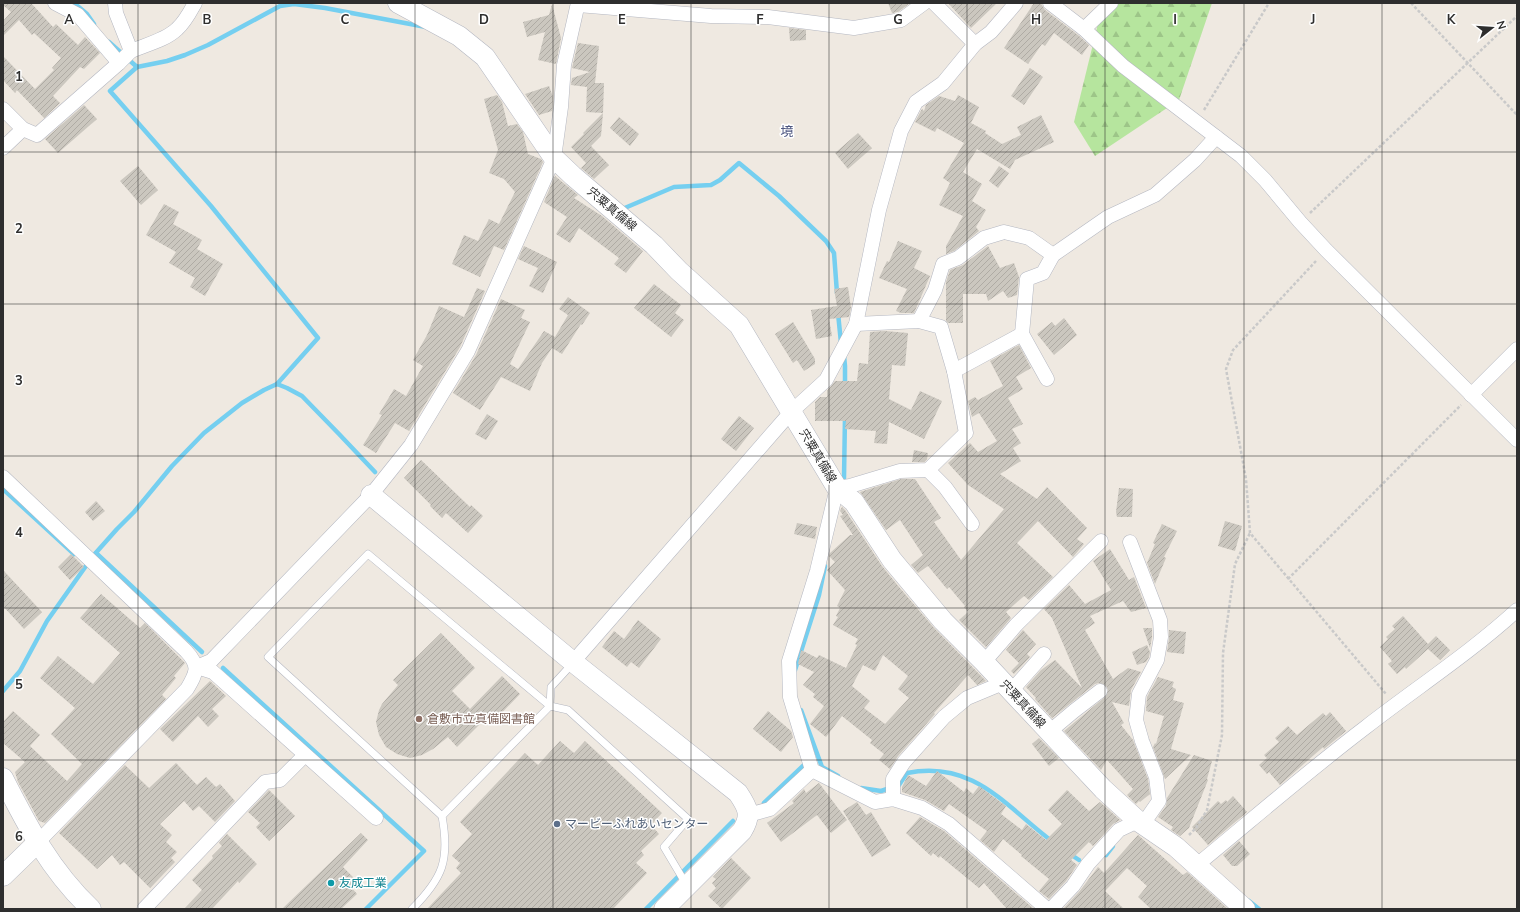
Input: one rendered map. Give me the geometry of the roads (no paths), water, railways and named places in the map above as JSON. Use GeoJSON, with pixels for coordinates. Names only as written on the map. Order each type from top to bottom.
{"type":"FeatureCollection","features":[{"type":"Feature","properties":{"kind":"main road","name":"宍粟真備線"},"geometry":{"type":"LineString","coordinates":[[398,3],[460,36],[485,57],[554,158],[573,176],[654,244],[679,271],[739,325],[837,488],[854,502],[897,566],[943,621],[984,662],[1103,790],[1141,822],[1176,847],[1245,909]]}},
{"type":"Feature","properties":{"kind":"main road"},"geometry":{"type":"LineString","coordinates":[[371,496],[573,662],[738,793],[746,804],[748,815],[747,823],[742,831],[683,878],[664,909]]}},
{"type":"Feature","properties":{"kind":"main road"},"geometry":{"type":"LineString","coordinates":[[3,778],[37,843],[65,881],[91,909]]}},
{"type":"Feature","properties":{"kind":"main road"},"geometry":{"type":"LineString","coordinates":[[3,876],[37,843]]}},
{"type":"Feature","properties":{"kind":"street"},"geometry":{"type":"LineString","coordinates":[[55,3],[78,15],[119,63]]}},
{"type":"Feature","properties":{"kind":"street"},"geometry":{"type":"LineString","coordinates":[[115,3],[116,13],[131,51]]}},
{"type":"Feature","properties":{"kind":"street"},"geometry":{"type":"LineString","coordinates":[[3,109],[23,129],[37,135],[131,51],[164,37],[176,30],[185,20],[195,3]]}},
{"type":"Feature","properties":{"kind":"street"},"geometry":{"type":"LineString","coordinates":[[196,667],[211,661],[371,496],[411,445],[468,351],[554,158],[561,107],[564,65],[578,4],[710,16],[768,17],[854,28],[901,20],[924,3]]}},
{"type":"Feature","properties":{"kind":"street"},"geometry":{"type":"LineString","coordinates":[[934,3],[975,44]]}},
{"type":"Feature","properties":{"kind":"street"},"geometry":{"type":"LineString","coordinates":[[573,662],[791,412],[826,380],[856,324],[879,210],[901,131],[916,102],[943,83],[975,44],[991,32],[1016,3]]}},
{"type":"Feature","properties":{"kind":"street"},"geometry":{"type":"LineString","coordinates":[[1050,3],[1084,29],[1123,66],[1241,156],[1265,180],[1300,222],[1326,250],[1517,440]]}},
{"type":"Feature","properties":{"kind":"street"},"geometry":{"type":"LineString","coordinates":[[1084,29],[1110,3]]}},
{"type":"Feature","properties":{"kind":"street"},"geometry":{"type":"LineString","coordinates":[[3,148],[23,129]]}},
{"type":"Feature","properties":{"kind":"street"},"geometry":{"type":"LineString","coordinates":[[1047,379],[1022,334],[1027,279],[1043,273],[1053,254],[1108,217],[1156,195],[1195,160],[1216,137]]}},
{"type":"Feature","properties":{"kind":"street"},"geometry":{"type":"LineString","coordinates":[[919,321],[935,290],[943,264],[958,258],[984,238],[1004,232],[1023,236],[1029,238],[1053,254]]}},
{"type":"Feature","properties":{"kind":"street"},"geometry":{"type":"LineString","coordinates":[[856,324],[919,321],[941,327],[954,371],[966,433],[928,470],[900,471],[850,486],[837,488],[817,571],[790,661],[790,697],[812,770],[875,802],[893,799],[922,808],[949,824],[1047,909]]}},
{"type":"Feature","properties":{"kind":"street"},"geometry":{"type":"LineString","coordinates":[[954,371],[1022,334]]}},
{"type":"Feature","properties":{"kind":"street"},"geometry":{"type":"LineString","coordinates":[[1471,395],[1517,349]]}},
{"type":"Feature","properties":{"kind":"street"},"geometry":{"type":"LineString","coordinates":[[928,470],[945,487],[972,524]]}},
{"type":"Feature","properties":{"kind":"street"},"geometry":{"type":"LineString","coordinates":[[3,477],[186,651],[193,659],[196,667],[194,678],[187,689],[37,843]]}},
{"type":"Feature","properties":{"kind":"street"},"geometry":{"type":"LineString","coordinates":[[984,662],[1016,625],[1101,541]]}},
{"type":"Feature","properties":{"kind":"street"},"geometry":{"type":"LineString","coordinates":[[1051,909],[1073,886],[1088,864],[1119,830],[1141,822],[1159,801],[1156,777],[1142,742],[1136,720],[1139,694],[1157,660],[1161,637],[1160,620],[1130,542]]}},
{"type":"Feature","properties":{"kind":"street"},"geometry":{"type":"LineString","coordinates":[[1197,865],[1347,741],[1394,704],[1423,686],[1517,610]]}},
{"type":"Feature","properties":{"kind":"street"},"geometry":{"type":"LineString","coordinates":[[893,799],[893,779],[904,762],[944,717],[967,698],[1007,687],[1044,654]]}},
{"type":"Feature","properties":{"kind":"street"},"geometry":{"type":"LineString","coordinates":[[196,667],[213,672],[376,818]]}},
{"type":"Feature","properties":{"kind":"street"},"geometry":{"type":"LineString","coordinates":[[1049,732],[1100,691]]}},
{"type":"Feature","properties":{"kind":"street"},"geometry":{"type":"LineString","coordinates":[[144,909],[265,782],[280,780],[305,755]]}},
{"type":"Feature","properties":{"kind":"street"},"geometry":{"type":"LineString","coordinates":[[748,815],[770,809],[812,770]]}},
{"type":"Feature","properties":{"kind":"lane"},"geometry":{"type":"LineString","coordinates":[[412,909],[428,892],[440,872],[446,850],[442,816],[268,657],[368,554],[550,706],[568,710],[688,819],[664,846],[683,878]]}},
{"type":"Feature","properties":{"kind":"lane"},"geometry":{"type":"LineString","coordinates":[[442,816],[550,706],[551,686],[573,662]]}},
{"type":"Feature","properties":{"kind":"waterway"},"geometry":{"type":"LineString","coordinates":[[74,3],[87,14],[94,24]]}},
{"type":"Feature","properties":{"kind":"waterway"},"geometry":{"type":"LineString","coordinates":[[109,42],[137,67],[167,61],[208,45],[280,6],[294,4],[325,8],[426,27]]}},
{"type":"Feature","properties":{"kind":"waterway"},"geometry":{"type":"LineString","coordinates":[[137,67],[110,91],[211,206],[318,338],[277,384]]}},
{"type":"Feature","properties":{"kind":"waterway"},"geometry":{"type":"LineString","coordinates":[[620,210],[674,187],[711,185],[720,180],[739,163],[779,196],[826,241],[834,253],[837,293]]}},
{"type":"Feature","properties":{"kind":"waterway"},"geometry":{"type":"LineString","coordinates":[[838,313],[841,343]]}},
{"type":"Feature","properties":{"kind":"waterway"},"geometry":{"type":"LineString","coordinates":[[844,356],[845,387]]}},
{"type":"Feature","properties":{"kind":"waterway"},"geometry":{"type":"LineString","coordinates":[[3,691],[20,671],[47,621],[93,556],[134,512],[172,466],[204,433],[242,403],[264,390],[277,384],[302,396],[375,472]]}},
{"type":"Feature","properties":{"kind":"waterway"},"geometry":{"type":"LineString","coordinates":[[843,484],[845,416]]}},
{"type":"Feature","properties":{"kind":"waterway"},"geometry":{"type":"LineString","coordinates":[[3,489],[74,554]]}},
{"type":"Feature","properties":{"kind":"waterway"},"geometry":{"type":"LineString","coordinates":[[96,553],[202,652]]}},
{"type":"Feature","properties":{"kind":"waterway"},"geometry":{"type":"LineString","coordinates":[[795,670],[819,595],[825,566]]}},
{"type":"Feature","properties":{"kind":"waterway"},"geometry":{"type":"LineString","coordinates":[[223,668],[424,851],[366,909]]}},
{"type":"Feature","properties":{"kind":"waterway"},"geometry":{"type":"LineString","coordinates":[[801,710],[822,767],[838,776]]}},
{"type":"Feature","properties":{"kind":"waterway"},"geometry":{"type":"LineString","coordinates":[[764,803],[804,765]]}},
{"type":"Feature","properties":{"kind":"waterway"},"geometry":{"type":"LineString","coordinates":[[861,788],[881,791],[899,785],[907,773],[931,771],[951,773],[970,780],[987,789],[1053,842]]}},
{"type":"Feature","properties":{"kind":"waterway"},"geometry":{"type":"LineString","coordinates":[[646,909],[733,821]]}},
{"type":"Feature","properties":{"kind":"waterway"},"geometry":{"type":"LineString","coordinates":[[1106,855],[1113,846]]}},
{"type":"Feature","properties":{"kind":"waterway"},"geometry":{"type":"LineString","coordinates":[[1070,854],[1079,860]]}},
{"type":"Feature","properties":{"kind":"waterway"},"geometry":{"type":"LineString","coordinates":[[1249,901],[1259,909]]}},
{"type":"Feature","properties":{"kind":"place","name":"倉敷市立真備図書館"},"geometry":{"type":"Point","coordinates":[419,719]}},
{"type":"Feature","properties":{"kind":"place","name":"マービーふれあいセンター"},"geometry":{"type":"Point","coordinates":[557,824]}},
{"type":"Feature","properties":{"kind":"place","name":"友成工業"},"geometry":{"type":"Point","coordinates":[331,883]}},
{"type":"Feature","properties":{"kind":"district","name":"境"},"geometry":{"type":"Point","coordinates":[787,132]}}]}
